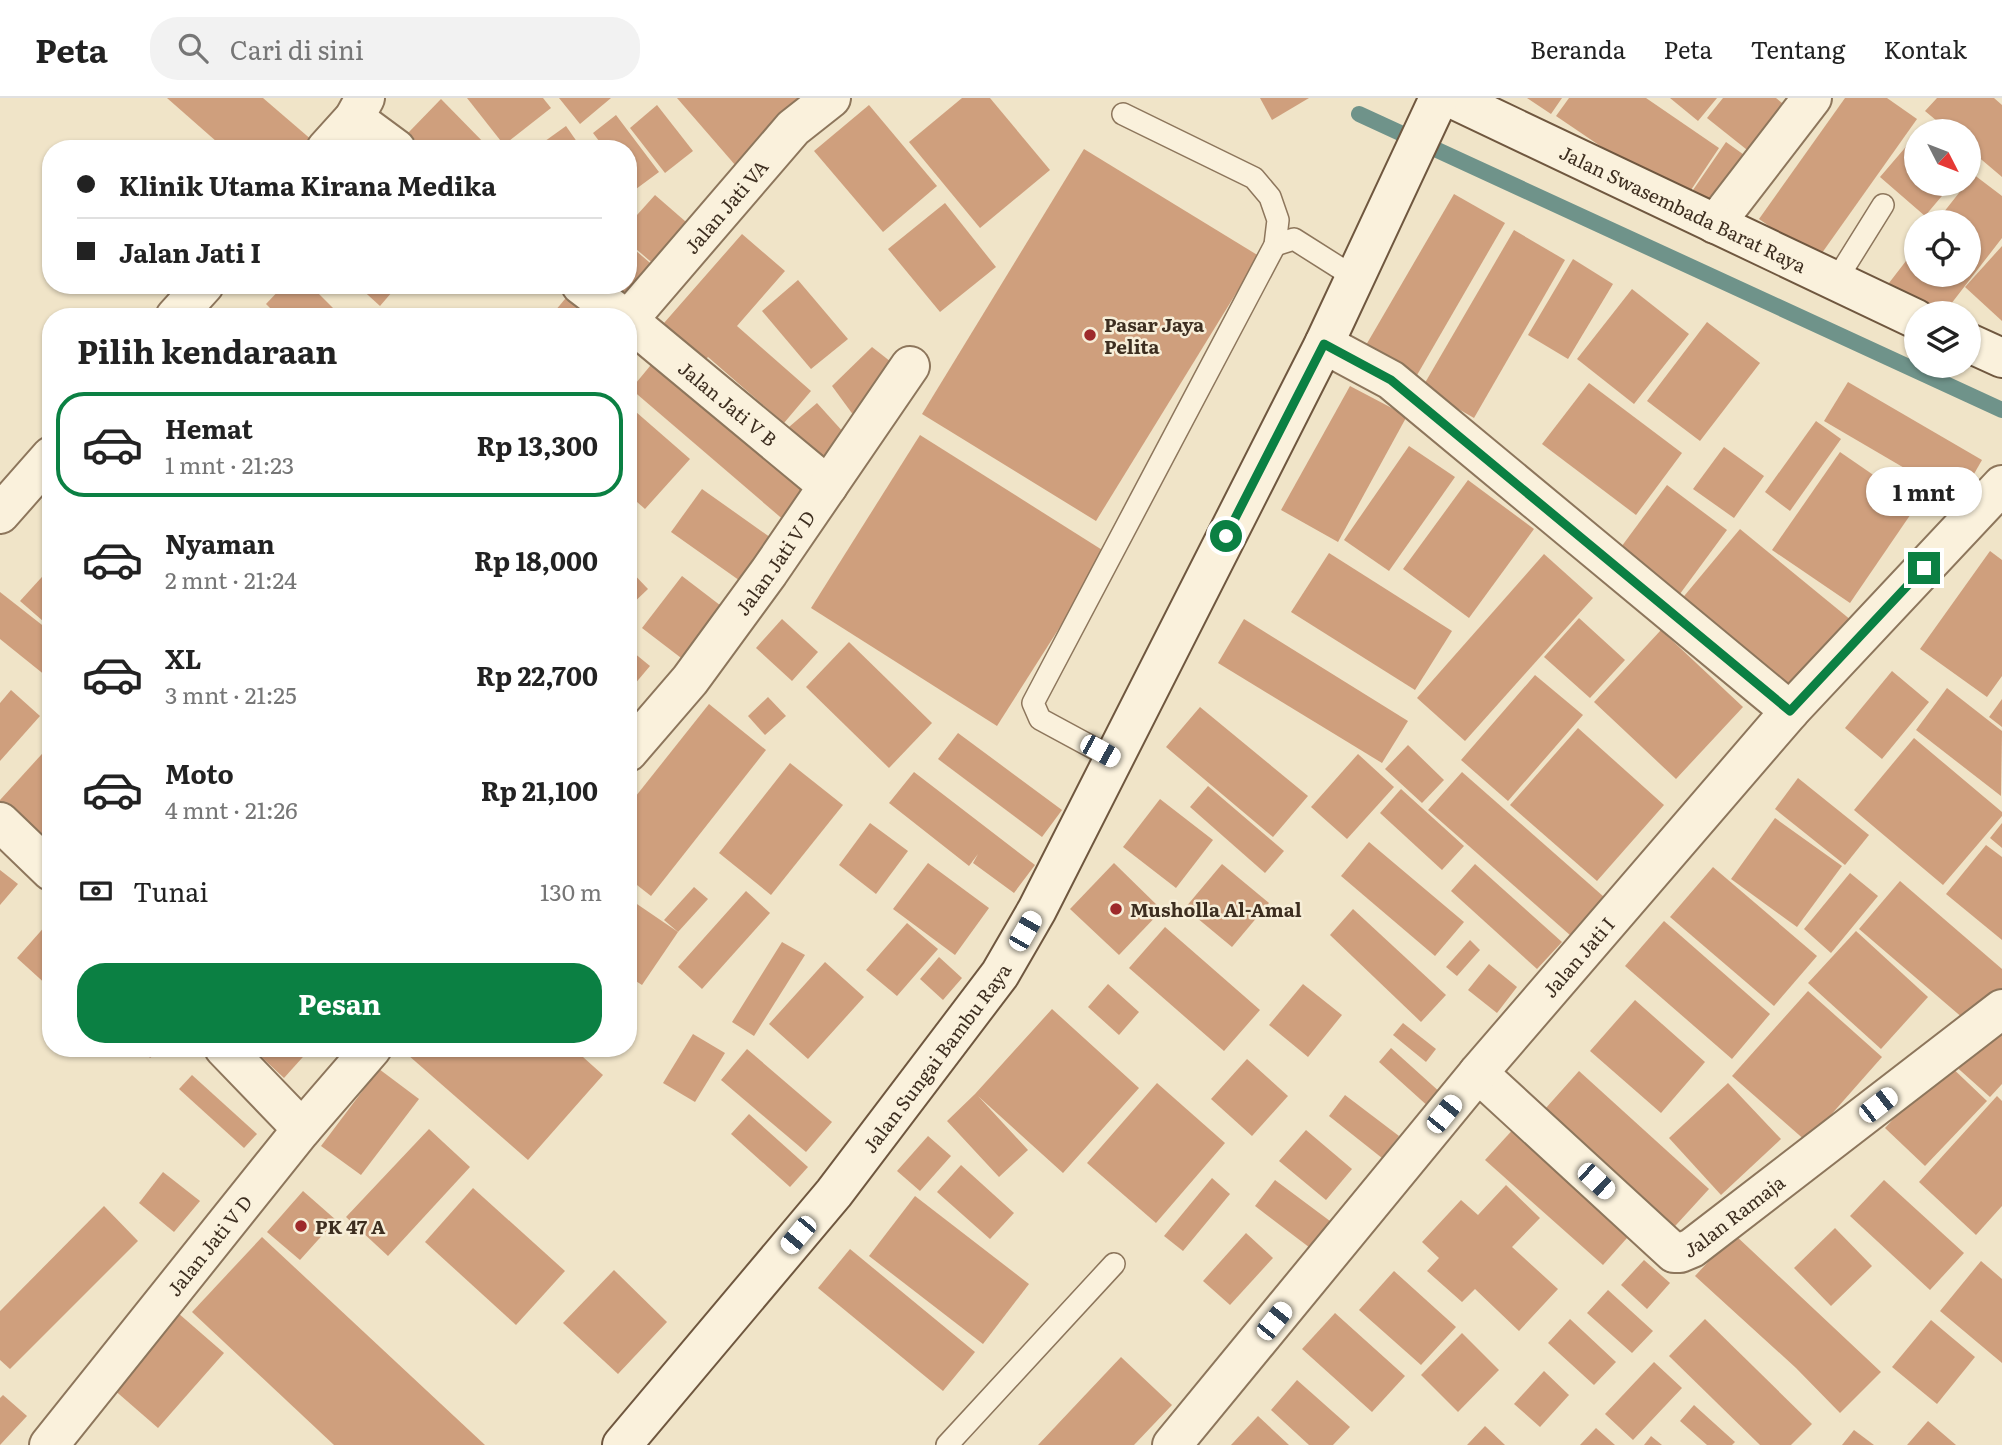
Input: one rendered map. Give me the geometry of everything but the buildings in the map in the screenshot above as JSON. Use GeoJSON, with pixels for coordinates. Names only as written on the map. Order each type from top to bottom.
{"type":"FeatureCollection","features":[{"type":"Feature","properties":{"kind":"street","name":"Jalan Jati VA"},"geometry":{"type":"LineString","coordinates":[[637,310],[793,128],[831,98]]}},
{"type":"Feature","properties":{"kind":"street"},"geometry":{"type":"LineString","coordinates":[[1715,224],[1812,98]]}},
{"type":"Feature","properties":{"kind":"street","name":"Jalan Swasembada Barat Raya"},"geometry":{"type":"LineString","coordinates":[[1442,100],[1904,314]]}},
{"type":"Feature","properties":{"kind":"street","name":"Jalan Sungai Bambu Raya"},"geometry":{"type":"LineString","coordinates":[[622,1445],[834,1193],[1000,974],[1037,910],[1324,344],[1408,162],[1442,100]]}},
{"type":"Feature","properties":{"kind":"street"},"geometry":{"type":"LineString","coordinates":[[333,140],[360,108],[388,140]]}},
{"type":"Feature","properties":{"kind":"street"},"geometry":{"type":"LineString","coordinates":[[183,308],[196,294]]}},
{"type":"Feature","properties":{"kind":"street"},"geometry":{"type":"LineString","coordinates":[[593,294],[611,308]]}},
{"type":"Feature","properties":{"kind":"street","name":"Jalan Jati V B"},"geometry":{"type":"LineString","coordinates":[[637,327],[828,486]]}},
{"type":"Feature","properties":{"kind":"street"},"geometry":{"type":"LineString","coordinates":[[1324,344],[1391,380],[1790,711]]}},
{"type":"Feature","properties":{"kind":"street"},"geometry":{"type":"LineString","coordinates":[[1981,348],[2002,358]]}},
{"type":"Feature","properties":{"kind":"street","name":"Jalan Jati V D"},"geometry":{"type":"LineString","coordinates":[[637,741],[690,680],[769,572],[910,366]]}},
{"type":"Feature","properties":{"kind":"street"},"geometry":{"type":"LineString","coordinates":[[0,514],[42,466]]}},
{"type":"Feature","properties":{"kind":"street","name":"Jalan Jati I"},"geometry":{"type":"LineString","coordinates":[[1172,1445],[1478,1073],[1790,711],[2002,485]]}},
{"type":"Feature","properties":{"kind":"street"},"geometry":{"type":"LineString","coordinates":[[0,822],[42,862]]}},
{"type":"Feature","properties":{"kind":"street","name":"Jalan Ramaja"},"geometry":{"type":"LineString","coordinates":[[1478,1073],[1674,1252],[1680,1253],[1692,1248],[2002,1009]]}},
{"type":"Feature","properties":{"kind":"street"},"geometry":{"type":"LineString","coordinates":[[233,1057],[302,1129]]}},
{"type":"Feature","properties":{"kind":"street","name":"Jalan Jati V D"},"geometry":{"type":"LineString","coordinates":[[49,1445],[302,1129],[364,1057]]}},
{"type":"Feature","properties":{"kind":"lane"},"geometry":{"type":"LineString","coordinates":[[1114,759],[1040,719],[1033,702],[1275,245],[1278,220],[1270,197],[1254,178],[1123,114]]}},
{"type":"Feature","properties":{"kind":"lane"},"geometry":{"type":"LineString","coordinates":[[1835,282],[1883,205]]}},
{"type":"Feature","properties":{"kind":"lane"},"geometry":{"type":"LineString","coordinates":[[1275,245],[1294,239],[1354,277]]}},
{"type":"Feature","properties":{"kind":"lane"},"geometry":{"type":"LineString","coordinates":[[947,1445],[1114,1264]]}},
{"type":"Feature","properties":{"kind":"waterway"},"geometry":{"type":"LineString","coordinates":[[1359,114],[2002,410]]}},
{"type":"Feature","properties":{"kind":"place","name":"Pasar Jaya Pelita"},"geometry":{"type":"Point","coordinates":[1090,335]}},
{"type":"Feature","properties":{"kind":"place","name":"Musholla Al-Amal"},"geometry":{"type":"Point","coordinates":[1116,909]}},
{"type":"Feature","properties":{"kind":"place","name":"PK 47 A"},"geometry":{"type":"Point","coordinates":[301,1226]}},
{"type":"Feature","properties":{"kind":"route"},"geometry":{"type":"LineString","coordinates":[[1226,536],[1324,344],[1391,380],[1790,711],[1924,568]]}}]}
